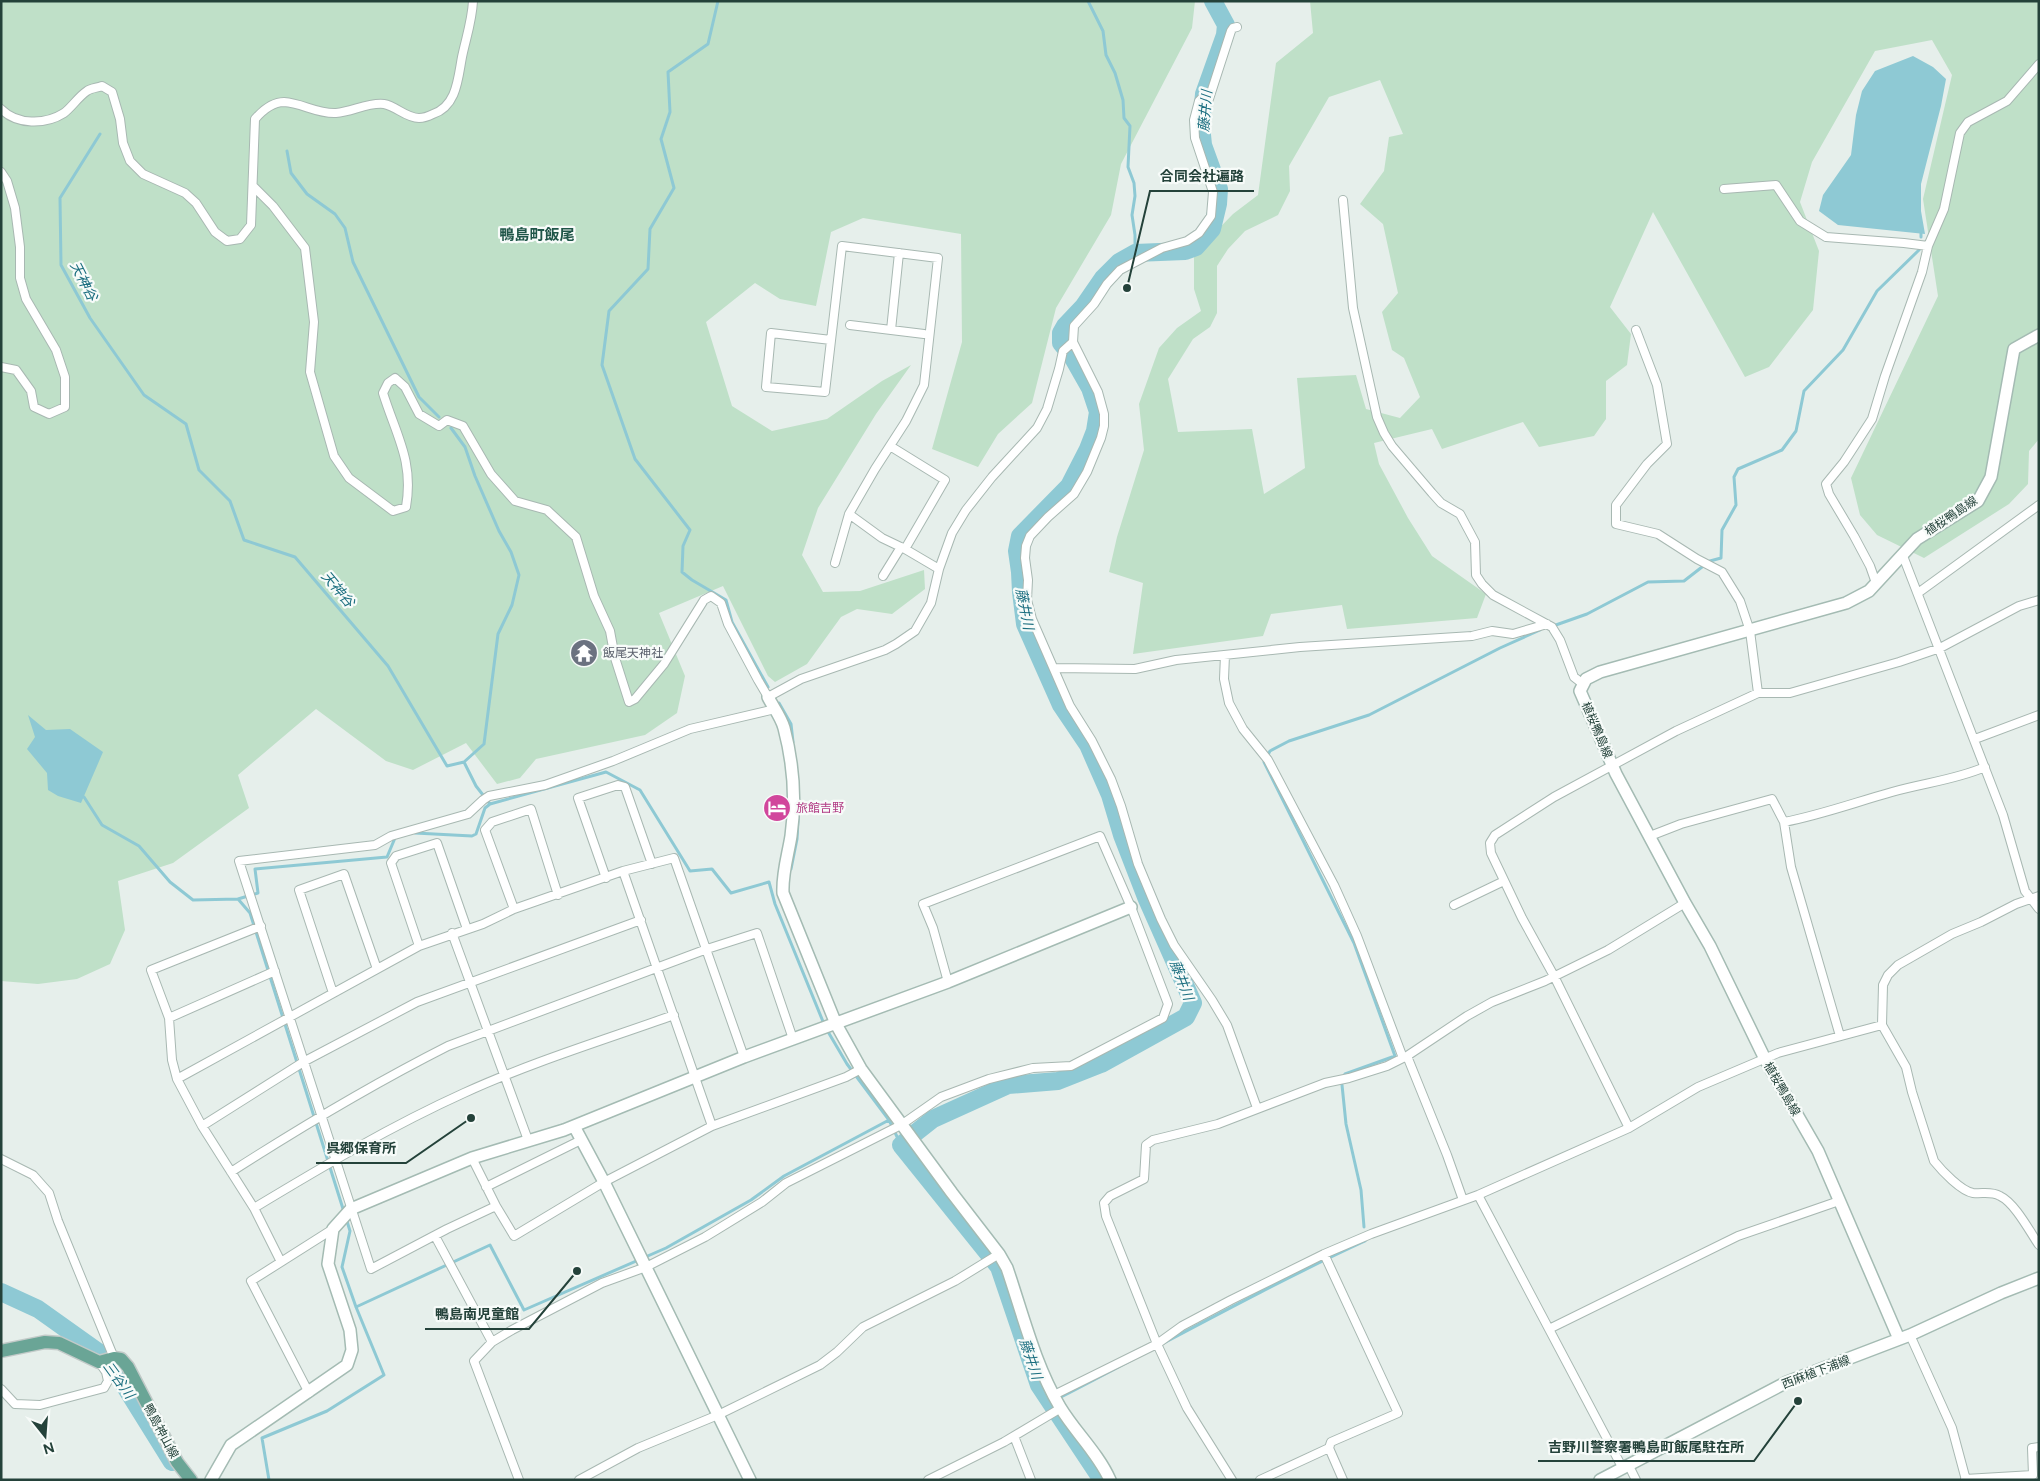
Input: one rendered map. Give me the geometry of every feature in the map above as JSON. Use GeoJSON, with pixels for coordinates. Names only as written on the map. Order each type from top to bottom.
{"type":"FeatureCollection","features":[{"type":"Feature","properties":{"kind":"main road","name":"鴨島神山線"},"geometry":{"type":"LineString","coordinates":[[1,1352],[45,1342],[59,1343],[107,1360],[121,1360],[128,1367],[177,1462],[191,1480]]}},
{"type":"Feature","properties":{"kind":"street"},"geometry":{"type":"LineString","coordinates":[[1,109],[18,120],[34,122],[57,117],[66,112],[87,91],[102,86],[112,92],[120,119],[123,143],[130,161],[143,174],[185,192],[196,204],[214,232],[227,241],[240,239],[251,225],[254,186],[255,119],[263,110],[283,102],[320,112],[336,113],[376,104],[386,104],[411,117],[420,118],[442,111],[451,100],[458,84],[472,20],[473,1]]}},
{"type":"Feature","properties":{"kind":"street"},"geometry":{"type":"LineString","coordinates":[[768,697],[801,679],[885,650],[906,638],[915,630],[926,613],[934,594],[939,570],[952,533],[966,510],[992,477],[1037,428],[1047,409],[1074,326],[1094,304],[1113,277],[1162,248],[1187,241],[1199,233],[1211,216],[1213,192],[1195,138],[1194,120],[1197,104],[1204,99],[1209,99],[1230,31],[1237,27]]}},
{"type":"Feature","properties":{"kind":"street"},"geometry":{"type":"LineString","coordinates":[[1876,583],[1870,566],[1829,494],[1826,484],[1844,462],[1872,419],[1885,376],[1922,272],[1928,246],[1944,209],[1960,133],[1968,122],[2007,101],[2039,64]]}},
{"type":"Feature","properties":{"kind":"street"},"geometry":{"type":"LineString","coordinates":[[1,172],[7,181],[15,208],[20,247],[20,278],[26,299],[56,350],[65,377],[65,407],[48,414],[34,407],[31,391],[16,370],[1,367]]}},
{"type":"Feature","properties":{"kind":"street"},"geometry":{"type":"LineString","coordinates":[[1724,189],[1776,185],[1800,221],[1826,237],[1928,246]]}},
{"type":"Feature","properties":{"kind":"street"},"geometry":{"type":"LineString","coordinates":[[254,186],[273,206],[305,248],[314,322],[310,372],[334,456],[349,478],[393,510],[406,508],[410,490],[405,452],[383,392],[388,383],[395,378],[406,387],[420,414],[439,426],[447,420],[463,426],[491,474],[515,501],[547,510],[576,537],[594,596],[610,631],[615,658],[629,702],[635,699],[664,664],[704,600],[711,596],[721,603],[728,624],[784,726],[792,782],[794,816],[790,846],[782,877],[783,893],[836,1024],[861,1069],[995,1256],[1007,1268],[1043,1376],[1054,1395],[1057,1410],[1089,1446],[1110,1480]]}},
{"type":"Feature","properties":{"kind":"street"},"geometry":{"type":"LineString","coordinates":[[1343,200],[1353,308],[1377,417],[1384,433],[1392,446],[1432,494],[1441,503],[1460,514],[1475,542],[1476,575],[1482,584],[1493,595],[1549,625],[1560,640],[1574,677],[1582,684]]}},
{"type":"Feature","properties":{"kind":"street"},"geometry":{"type":"LineString","coordinates":[[831,340],[771,333],[766,387],[825,392],[842,246],[938,258],[924,384],[906,421],[849,514],[834,563]]}},
{"type":"Feature","properties":{"kind":"street"},"geometry":{"type":"LineString","coordinates":[[891,330],[899,253]]}},
{"type":"Feature","properties":{"kind":"street"},"geometry":{"type":"LineString","coordinates":[[850,326],[924,334]]}},
{"type":"Feature","properties":{"kind":"street"},"geometry":{"type":"LineString","coordinates":[[1636,330],[1657,385],[1667,444],[1647,464],[1616,505],[1616,524],[1658,534],[1697,559],[1722,572],[1740,601],[1750,631],[1758,693]]}},
{"type":"Feature","properties":{"kind":"street","name":"植桜鴨島線"},"geometry":{"type":"LineString","coordinates":[[1904,1337],[1839,1201],[1818,1151],[1765,1059],[1710,946],[1685,903],[1613,766],[1580,690],[1586,678],[1600,672],[1846,603],[1869,591],[1904,556],[1917,539],[1978,501],[1991,477],[2014,348],[2039,335]]}},
{"type":"Feature","properties":{"kind":"street"},"geometry":{"type":"LineString","coordinates":[[1068,346],[1102,403],[1104,426],[1087,472],[1074,494],[1030,536],[1026,546],[1025,558],[1028,580],[1027,600],[1032,618],[1070,706],[1092,741],[1111,778],[1138,864],[1161,919],[1174,945],[1227,1025],[1257,1108]]}},
{"type":"Feature","properties":{"kind":"street"},"geometry":{"type":"LineString","coordinates":[[883,576],[903,548],[945,480],[890,446]]}},
{"type":"Feature","properties":{"kind":"street"},"geometry":{"type":"LineString","coordinates":[[1918,593],[2039,505]]}},
{"type":"Feature","properties":{"kind":"street"},"geometry":{"type":"LineString","coordinates":[[849,514],[882,538],[903,548],[939,570]]}},
{"type":"Feature","properties":{"kind":"street"},"geometry":{"type":"LineString","coordinates":[[1904,556],[2003,815],[2025,891],[2030,900],[2039,909]]}},
{"type":"Feature","properties":{"kind":"street"},"geometry":{"type":"LineString","coordinates":[[1629,1128],[1554,976],[1504,882],[1491,853],[1490,843],[1496,835],[1554,798],[1676,731],[1758,693],[1790,693],[1899,662],[1940,648],[2019,606],[2039,600]]}},
{"type":"Feature","properties":{"kind":"street"},"geometry":{"type":"LineString","coordinates":[[1055,668],[1135,669],[1176,660],[1224,655],[1472,636],[1492,631],[1513,634],[1549,625]]}},
{"type":"Feature","properties":{"kind":"street"},"geometry":{"type":"LineString","coordinates":[[1224,655],[1224,680],[1229,703],[1243,729],[1266,757],[1334,884],[1447,1155],[1463,1200]]}},
{"type":"Feature","properties":{"kind":"street"},"geometry":{"type":"LineString","coordinates":[[496,1206],[371,1269],[239,861],[375,845],[391,836],[468,814],[486,798],[545,785],[613,761],[690,730],[774,709]]}},
{"type":"Feature","properties":{"kind":"street"},"geometry":{"type":"LineString","coordinates":[[1975,739],[2039,715]]}},
{"type":"Feature","properties":{"kind":"street"},"geometry":{"type":"LineString","coordinates":[[1784,822],[1894,792],[1967,775],[1985,767]]}},
{"type":"Feature","properties":{"kind":"street"},"geometry":{"type":"LineString","coordinates":[[606,878],[578,798],[618,785],[626,786],[652,864]]}},
{"type":"Feature","properties":{"kind":"street"},"geometry":{"type":"LineString","coordinates":[[1650,836],[1681,824],[1772,799],[1784,822],[1791,866],[1840,1036]]}},
{"type":"Feature","properties":{"kind":"street"},"geometry":{"type":"LineString","coordinates":[[514,909],[485,830],[492,822],[530,809],[558,895]]}},
{"type":"Feature","properties":{"kind":"street"},"geometry":{"type":"LineString","coordinates":[[519,1480],[474,1361],[492,1342],[643,1260],[705,1237],[762,1202],[786,1183],[901,1125],[941,1098],[989,1079],[1033,1068],[1071,1066],[1163,1018],[1168,1004],[1131,907],[1100,836],[923,904],[948,982]]}},
{"type":"Feature","properties":{"kind":"street"},"geometry":{"type":"LineString","coordinates":[[419,946],[391,863],[396,856],[437,843],[467,928]]}},
{"type":"Feature","properties":{"kind":"street"},"geometry":{"type":"LineString","coordinates":[[177,1078],[419,946],[514,909],[623,871],[674,858],[744,1057]]}},
{"type":"Feature","properties":{"kind":"street"},"geometry":{"type":"LineString","coordinates":[[623,871],[712,1126]]}},
{"type":"Feature","properties":{"kind":"street"},"geometry":{"type":"LineString","coordinates":[[333,993],[299,890],[344,874],[377,969]]}},
{"type":"Feature","properties":{"kind":"street"},"geometry":{"type":"LineString","coordinates":[[1454,905],[1504,882]]}},
{"type":"Feature","properties":{"kind":"street"},"geometry":{"type":"LineString","coordinates":[[2039,896],[2016,904],[1952,934],[1898,965],[1888,974],[1883,984],[1882,1025],[1906,1067],[1934,1161],[1948,1176],[1970,1192],[1992,1192],[2002,1196],[2017,1213],[2039,1245]]}},
{"type":"Feature","properties":{"kind":"street"},"geometry":{"type":"LineString","coordinates":[[1232,1480],[1187,1408],[1158,1346],[1106,1216],[1104,1203],[1110,1196],[1144,1179],[1146,1145],[1153,1140],[1218,1124],[1325,1083],[1350,1078],[1387,1066],[1405,1057],[1467,1016],[1492,1002],[1554,976],[1608,950],[1685,903]]}},
{"type":"Feature","properties":{"kind":"street"},"geometry":{"type":"LineString","coordinates":[[309,1392],[251,1281],[333,1229],[351,1210],[472,1158],[574,1126],[744,1057],[948,982],[1131,907]]}},
{"type":"Feature","properties":{"kind":"street"},"geometry":{"type":"LineString","coordinates":[[202,1126],[305,1061],[417,1002],[641,920]]}},
{"type":"Feature","properties":{"kind":"street"},"geometry":{"type":"LineString","coordinates":[[261,926],[151,970],[169,1018],[172,1060],[177,1078],[202,1126],[254,1208],[281,1262]]}},
{"type":"Feature","properties":{"kind":"street"},"geometry":{"type":"LineString","coordinates":[[452,933],[528,1140]]}},
{"type":"Feature","properties":{"kind":"street"},"geometry":{"type":"LineString","coordinates":[[231,1172],[308,1122],[448,1046],[706,949],[757,933],[793,1039]]}},
{"type":"Feature","properties":{"kind":"street"},"geometry":{"type":"LineString","coordinates":[[169,1018],[275,970]]}},
{"type":"Feature","properties":{"kind":"street"},"geometry":{"type":"LineString","coordinates":[[254,1208],[336,1158],[462,1093],[503,1076],[674,1015]]}},
{"type":"Feature","properties":{"kind":"street"},"geometry":{"type":"LineString","coordinates":[[1054,1395],[1158,1346],[1182,1326],[1223,1304],[1326,1257],[1371,1234],[1478,1195],[1629,1128],[1698,1087],[1789,1048],[1882,1025]]}},
{"type":"Feature","properties":{"kind":"street"},"geometry":{"type":"LineString","coordinates":[[472,1158],[496,1206],[514,1236],[604,1182],[712,1126],[861,1069]]}},
{"type":"Feature","properties":{"kind":"street"},"geometry":{"type":"LineString","coordinates":[[574,1126],[643,1260],[750,1480]]}},
{"type":"Feature","properties":{"kind":"street"},"geometry":{"type":"LineString","coordinates":[[486,1187],[581,1140]]}},
{"type":"Feature","properties":{"kind":"street"},"geometry":{"type":"LineString","coordinates":[[1,1159],[33,1175],[49,1193],[107,1360],[106,1372],[108,1381],[104,1388],[40,1405],[15,1404],[1,1389]]}},
{"type":"Feature","properties":{"kind":"street"},"geometry":{"type":"LineString","coordinates":[[1478,1195],[1549,1328],[1625,1465],[1636,1480]]}},
{"type":"Feature","properties":{"kind":"street"},"geometry":{"type":"LineString","coordinates":[[1549,1328],[1738,1236],[1839,1201]]}},
{"type":"Feature","properties":{"kind":"street"},"geometry":{"type":"LineString","coordinates":[[211,1480],[231,1445],[347,1366],[352,1350],[350,1330],[328,1264],[333,1229]]}},
{"type":"Feature","properties":{"kind":"street"},"geometry":{"type":"LineString","coordinates":[[436,1236],[492,1342]]}},
{"type":"Feature","properties":{"kind":"street"},"geometry":{"type":"LineString","coordinates":[[579,1480],[638,1448],[718,1415],[820,1365],[837,1352],[863,1327],[955,1281],[995,1256]]}},
{"type":"Feature","properties":{"kind":"street"},"geometry":{"type":"LineString","coordinates":[[1326,1257],[1398,1413],[1331,1442],[1329,1448],[1344,1480]]}},
{"type":"Feature","properties":{"kind":"street","name":"西麻植下浦線"},"geometry":{"type":"LineString","coordinates":[[1600,1480],[1625,1465],[1787,1382],[1904,1337],[2039,1278]]}},
{"type":"Feature","properties":{"kind":"street"},"geometry":{"type":"LineString","coordinates":[[1904,1337],[1952,1428],[1966,1480],[2032,1475],[2032,1448],[2039,1447]]}},
{"type":"Feature","properties":{"kind":"street"},"geometry":{"type":"LineString","coordinates":[[928,1480],[1014,1436],[1057,1410]]}},
{"type":"Feature","properties":{"kind":"street"},"geometry":{"type":"LineString","coordinates":[[1014,1436],[1031,1480]]}},
{"type":"Feature","properties":{"kind":"street"},"geometry":{"type":"LineString","coordinates":[[1260,1480],[1329,1448]]}},
{"type":"Feature","properties":{"kind":"green space"},"geometry":{"type":"Polygon","coordinates":[[[1,1],[1195,1],[1192,28],[1121,164],[1111,215],[1056,308],[1032,403],[998,434],[978,467],[932,449],[962,342],[961,234],[863,218],[831,232],[816,306],[780,299],[755,283],[706,322],[732,406],[772,431],[827,419],[882,381],[911,365],[876,414],[818,508],[802,555],[823,592],[860,591],[924,570],[925,589],[892,614],[857,609],[841,617],[807,664],[775,682],[768,676],[723,586],[659,613],[685,676],[677,713],[645,735],[536,759],[520,778],[497,784],[466,743],[413,770],[386,761],[316,709],[238,775],[249,808],[173,863],[118,881],[125,930],[110,964],[77,979],[38,984],[1,981],[1,1]]]}},
{"type":"Feature","properties":{"kind":"green space"},"geometry":{"type":"Polygon","coordinates":[[[1310,1],[2039,1],[2039,439],[2029,451],[2028,484],[2009,504],[1924,558],[1877,535],[1860,515],[1851,478],[1938,296],[1923,199],[1952,75],[1932,40],[1875,51],[1812,162],[1800,202],[1819,251],[1813,310],[1769,367],[1745,377],[1653,212],[1610,307],[1631,334],[1627,365],[1606,381],[1606,419],[1594,436],[1539,447],[1523,422],[1442,449],[1432,429],[1374,443],[1379,464],[1408,518],[1432,556],[1486,594],[1477,618],[1347,629],[1342,605],[1271,614],[1263,636],[1133,654],[1143,583],[1109,572],[1117,537],[1144,450],[1139,404],[1159,348],[1177,328],[1201,311],[1194,289],[1194,254],[1233,214],[1258,195],[1276,63],[1313,33],[1310,1]],[[1380,80],[1329,97],[1289,166],[1290,191],[1278,215],[1245,231],[1228,249],[1217,266],[1217,313],[1210,327],[1193,339],[1168,379],[1178,432],[1252,429],[1264,494],[1305,468],[1297,378],[1356,375],[1366,409],[1400,418],[1420,397],[1404,358],[1392,350],[1382,312],[1398,293],[1383,224],[1360,204],[1384,171],[1389,137],[1403,134],[1380,80]]]}},
{"type":"Feature","properties":{"kind":"water"},"geometry":{"type":"Polygon","coordinates":[[[1913,56],[1933,67],[1946,79],[1921,184],[1921,211],[1925,234],[1838,225],[1819,211],[1823,195],[1851,155],[1856,115],[1862,91],[1875,71],[1913,56]]]}},
{"type":"Feature","properties":{"kind":"water"},"geometry":{"type":"Polygon","coordinates":[[[28,715],[46,730],[70,729],[103,752],[81,803],[58,796],[48,790],[47,773],[27,749],[35,737],[28,715]]]}},
{"type":"Feature","properties":{"kind":"waterway"},"geometry":{"type":"LineString","coordinates":[[718,1],[708,44],[668,72],[670,112],[661,139],[674,188],[650,229],[648,269],[609,311],[602,365],[635,459],[690,530],[683,546],[682,572],[726,600],[732,622],[768,687]]}},
{"type":"Feature","properties":{"kind":"waterway"},"geometry":{"type":"LineString","coordinates":[[1088,1],[1103,31],[1106,55],[1115,73],[1123,100],[1124,118],[1130,126],[1128,167],[1134,183],[1135,196],[1132,215],[1135,253]]}},
{"type":"Feature","properties":{"kind":"waterway","name":"藤井川"},"geometry":{"type":"LineString","coordinates":[[914,1134],[933,1119],[1008,1085],[1058,1081],[1101,1064],[1186,1017],[1193,1003],[1146,897],[1122,835],[1110,795],[1088,745],[1061,705],[1025,624],[1017,551],[1020,536],[1069,486],[1095,431],[1098,412],[1090,388],[1073,358],[1061,343],[1061,333],[1065,326],[1083,307],[1103,278],[1119,262],[1135,253],[1185,251],[1196,247],[1212,229],[1218,204],[1219,189],[1203,145],[1201,125],[1204,94],[1225,35],[1226,25],[1213,1]]}},
{"type":"Feature","properties":{"kind":"waterway","name":"天神谷"},"geometry":{"type":"LineString","coordinates":[[100,134],[60,198],[61,265],[90,318],[144,395],[186,424],[199,470],[230,501],[244,540],[295,557],[388,666],[447,766],[464,762],[476,786],[490,804],[485,808],[476,834],[472,836],[415,833]]}},
{"type":"Feature","properties":{"kind":"waterway"},"geometry":{"type":"LineString","coordinates":[[287,151],[291,173],[307,194],[335,214],[345,228],[353,262],[419,397],[439,417]]}},
{"type":"Feature","properties":{"kind":"waterway"},"geometry":{"type":"LineString","coordinates":[[1921,230],[1921,237]]}},
{"type":"Feature","properties":{"kind":"waterway"},"geometry":{"type":"LineString","coordinates":[[1710,561],[1721,558],[1722,530],[1736,505],[1734,477],[1738,469],[1782,450],[1796,431],[1804,391],[1843,350],[1877,291],[1919,250]]}},
{"type":"Feature","properties":{"kind":"waterway"},"geometry":{"type":"LineString","coordinates":[[451,428],[465,447],[475,476],[499,531],[511,552],[519,575],[512,605],[498,634],[484,744],[464,762]]}},
{"type":"Feature","properties":{"kind":"waterway"},"geometry":{"type":"LineString","coordinates":[[1553,626],[1587,614],[1648,582],[1684,581],[1702,567]]}},
{"type":"Feature","properties":{"kind":"waterway"},"geometry":{"type":"LineString","coordinates":[[1345,1074],[1395,1056],[1354,943],[1264,762],[1270,751],[1289,741],[1369,715],[1500,648],[1540,630]]}},
{"type":"Feature","properties":{"kind":"waterway"},"geometry":{"type":"LineString","coordinates":[[779,703],[791,724],[793,742]]}},
{"type":"Feature","properties":{"kind":"waterway"},"geometry":{"type":"LineString","coordinates":[[490,804],[606,772],[640,790],[690,871],[712,869],[731,893],[769,882],[775,904],[824,1024]]}},
{"type":"Feature","properties":{"kind":"waterway"},"geometry":{"type":"LineString","coordinates":[[84,797],[102,825],[139,846],[170,882],[193,900],[238,899],[250,913],[344,1212]]}},
{"type":"Feature","properties":{"kind":"waterway"},"geometry":{"type":"LineString","coordinates":[[791,869],[797,839],[799,803]]}},
{"type":"Feature","properties":{"kind":"waterway","name":"天神谷"},"geometry":{"type":"LineString","coordinates":[[238,899],[258,893],[255,869],[387,857],[397,837]]}},
{"type":"Feature","properties":{"kind":"waterway"},"geometry":{"type":"LineString","coordinates":[[827,1030],[847,1064],[889,1120],[901,1145]]}},
{"type":"Feature","properties":{"kind":"waterway"},"geometry":{"type":"LineString","coordinates":[[1342,1085],[1346,1124],[1361,1190],[1364,1227]]}},
{"type":"Feature","properties":{"kind":"waterway"},"geometry":{"type":"LineString","coordinates":[[356,1307],[490,1245],[524,1310],[666,1248],[751,1200],[784,1176],[889,1120]]}},
{"type":"Feature","properties":{"kind":"waterway","name":"藤井川"},"geometry":{"type":"LineString","coordinates":[[906,1141],[901,1145],[999,1267],[1039,1385],[1102,1480]]}},
{"type":"Feature","properties":{"kind":"waterway"},"geometry":{"type":"LineString","coordinates":[[269,1480],[262,1438],[327,1411],[384,1375],[342,1267],[350,1231],[346,1218]]}},
{"type":"Feature","properties":{"kind":"waterway"},"geometry":{"type":"LineString","coordinates":[[1061,1397],[1250,1298],[1365,1241]]}},
{"type":"Feature","properties":{"kind":"waterway","name":"三谷川"},"geometry":{"type":"LineString","coordinates":[[1,1292],[38,1309],[97,1351],[111,1364],[172,1462]]}},
{"type":"Feature","properties":{"kind":"place","name":"合同会社遍路"},"geometry":{"type":"Point","coordinates":[1127,288]}},
{"type":"Feature","properties":{"kind":"place","name":"飯尾天神社"},"geometry":{"type":"Point","coordinates":[584,653]}},
{"type":"Feature","properties":{"kind":"place","name":"旅館吉野"},"geometry":{"type":"Point","coordinates":[777,808]}},
{"type":"Feature","properties":{"kind":"place","name":"呉郷保育所"},"geometry":{"type":"Point","coordinates":[471,1118]}},
{"type":"Feature","properties":{"kind":"place","name":"鴨島南児童館"},"geometry":{"type":"Point","coordinates":[577,1271]}},
{"type":"Feature","properties":{"kind":"place","name":"吉野川警察署鴨島町飯尾駐在所"},"geometry":{"type":"Point","coordinates":[1798,1401]}},
{"type":"Feature","properties":{"kind":"district","name":"鴨島町飯尾"},"geometry":{"type":"Point","coordinates":[537,235]}}]}
